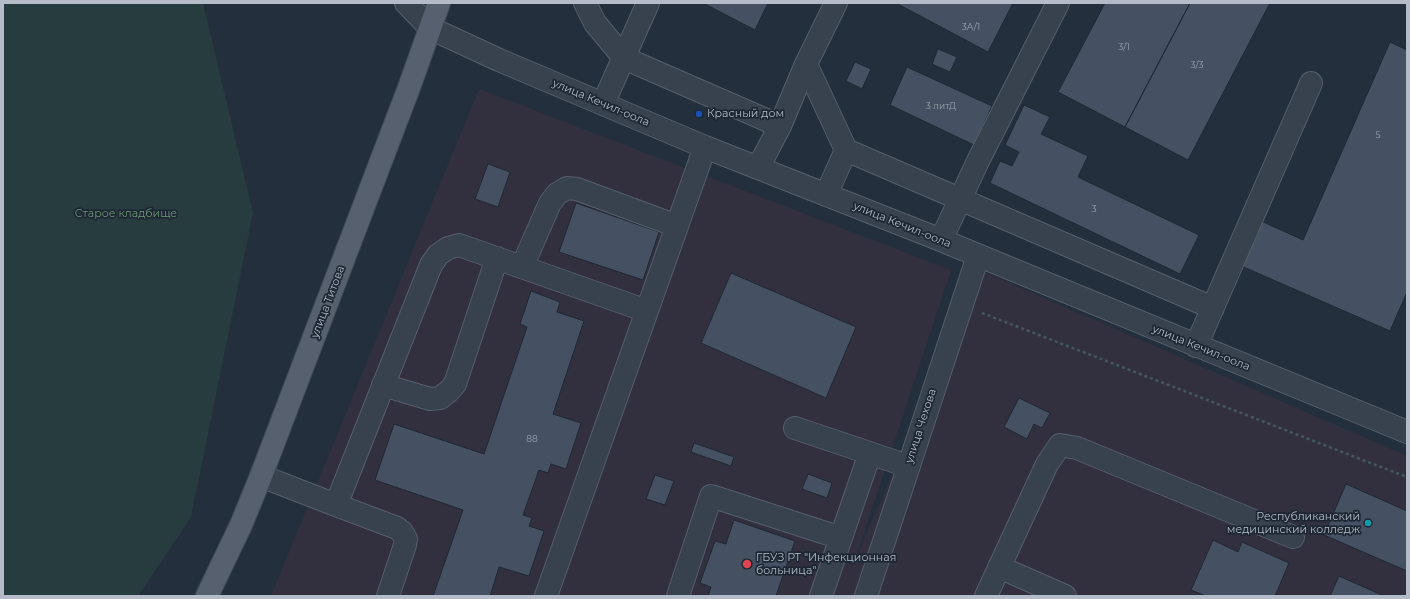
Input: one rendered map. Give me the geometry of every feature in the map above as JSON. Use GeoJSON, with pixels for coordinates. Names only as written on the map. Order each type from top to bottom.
{"type":"FeatureCollection","features":[{"type":"Feature","properties":{"kind":"main road","name":"улица Титова"},"geometry":{"type":"LineString","coordinates":[[207,596],[241,525],[261,476],[410,85],[439,3]]}},
{"type":"Feature","properties":{"kind":"street","name":"улица Кечил-оола"},"geometry":{"type":"LineString","coordinates":[[406,3],[430,28],[499,60],[705,147],[941,240],[1407,432]]}},
{"type":"Feature","properties":{"kind":"street"},"geometry":{"type":"LineString","coordinates":[[585,3],[595,23],[624,58],[780,126]]}},
{"type":"Feature","properties":{"kind":"street"},"geometry":{"type":"LineString","coordinates":[[603,104],[648,3]]}},
{"type":"Feature","properties":{"kind":"street"},"geometry":{"type":"LineString","coordinates":[[758,168],[780,126],[806,64],[836,3]]}},
{"type":"Feature","properties":{"kind":"street"},"geometry":{"type":"LineString","coordinates":[[941,240],[978,161],[1058,3]]}},
{"type":"Feature","properties":{"kind":"street"},"geometry":{"type":"LineString","coordinates":[[806,64],[846,150],[1213,308]]}},
{"type":"Feature","properties":{"kind":"street"},"geometry":{"type":"LineString","coordinates":[[1196,346],[1311,83]]}},
{"type":"Feature","properties":{"kind":"street"},"geometry":{"type":"LineString","coordinates":[[546,596],[705,147]]}},
{"type":"Feature","properties":{"kind":"street"},"geometry":{"type":"LineString","coordinates":[[826,195],[846,150]]}},
{"type":"Feature","properties":{"kind":"street"},"geometry":{"type":"LineString","coordinates":[[522,267],[550,203],[557,194],[567,188],[577,189],[677,226]]}},
{"type":"Feature","properties":{"kind":"street"},"geometry":{"type":"LineString","coordinates":[[336,505],[431,265],[438,255],[448,248],[459,245],[647,311]]}},
{"type":"Feature","properties":{"kind":"street","name":"улица Чехова"},"geometry":{"type":"LineString","coordinates":[[866,596],[978,256]]}},
{"type":"Feature","properties":{"kind":"street"},"geometry":{"type":"LineString","coordinates":[[383,385],[430,399],[440,398],[450,391],[455,384],[497,258]]}},
{"type":"Feature","properties":{"kind":"street"},"geometry":{"type":"LineString","coordinates":[[795,428],[908,466]]}},
{"type":"Feature","properties":{"kind":"street"},"geometry":{"type":"LineString","coordinates":[[986,596],[1047,464],[1060,445],[1077,448],[1293,536]]}},
{"type":"Feature","properties":{"kind":"street"},"geometry":{"type":"LineString","coordinates":[[822,596],[870,453]]}},
{"type":"Feature","properties":{"kind":"street"},"geometry":{"type":"LineString","coordinates":[[261,476],[397,528],[402,532],[406,539],[405,545],[388,596]]}},
{"type":"Feature","properties":{"kind":"street"},"geometry":{"type":"LineString","coordinates":[[678,596],[711,496],[841,538]]}},
{"type":"Feature","properties":{"kind":"street"},"geometry":{"type":"LineString","coordinates":[[999,567],[1065,596]]}},
{"type":"Feature","properties":{"kind":"path"},"geometry":{"type":"LineString","coordinates":[[961,305],[1407,477]]}},
{"type":"Feature","properties":{"kind":"shaded area"},"geometry":{"type":"Polygon","coordinates":[[[479,89],[951,270],[856,557],[982,271],[1407,456],[1407,596],[271,596],[479,89]]]}},
{"type":"Feature","properties":{"kind":"green space","name":"Старое кладбище"},"geometry":{"type":"Polygon","coordinates":[[[3,3],[203,3],[253,213],[191,517],[138,596],[3,596],[3,3]]]}},
{"type":"Feature","properties":{"kind":"building"},"geometry":{"type":"Polygon","coordinates":[[[703,3],[768,3],[755,30],[703,3]]]}},
{"type":"Feature","properties":{"kind":"building"},"geometry":{"type":"Polygon","coordinates":[[[896,3],[1013,3],[988,52],[896,3]]]}},
{"type":"Feature","properties":{"kind":"building"},"geometry":{"type":"Polygon","coordinates":[[[1105,3],[1190,3],[1125,127],[1058,92],[1105,3]]]}},
{"type":"Feature","properties":{"kind":"building"},"geometry":{"type":"Polygon","coordinates":[[[1190,3],[1270,3],[1188,160],[1125,127],[1190,3]]]}},
{"type":"Feature","properties":{"kind":"building"},"geometry":{"type":"Polygon","coordinates":[[[1390,42],[1407,50],[1407,292],[1390,331],[1239,265],[1259,220],[1303,240],[1390,42]]]}},
{"type":"Feature","properties":{"kind":"building"},"geometry":{"type":"Polygon","coordinates":[[[938,49],[957,57],[950,72],[932,64],[938,49]]]}},
{"type":"Feature","properties":{"kind":"building"},"geometry":{"type":"Polygon","coordinates":[[[855,62],[871,69],[862,89],[846,81],[855,62]]]}},
{"type":"Feature","properties":{"kind":"building"},"geometry":{"type":"Polygon","coordinates":[[[907,67],[992,106],[974,145],[890,105],[907,67]]]}},
{"type":"Feature","properties":{"kind":"building"},"geometry":{"type":"Polygon","coordinates":[[[1024,105],[1050,117],[1041,134],[1088,156],[1078,177],[1199,235],[1180,274],[990,183],[1000,161],[1012,166],[1019,152],[1005,145],[1024,105]]]}},
{"type":"Feature","properties":{"kind":"building"},"geometry":{"type":"Polygon","coordinates":[[[488,164],[510,172],[498,207],[475,199],[488,164]]]}},
{"type":"Feature","properties":{"kind":"building"},"geometry":{"type":"Polygon","coordinates":[[[576,203],[659,232],[643,280],[559,252],[576,203]]]}},
{"type":"Feature","properties":{"kind":"building"},"geometry":{"type":"Polygon","coordinates":[[[731,273],[856,327],[826,398],[701,343],[731,273]]]}},
{"type":"Feature","properties":{"kind":"building"},"geometry":{"type":"Polygon","coordinates":[[[531,291],[560,302],[557,312],[584,321],[553,414],[581,423],[566,469],[551,464],[548,473],[539,470],[523,515],[532,518],[529,526],[544,531],[529,576],[499,567],[490,596],[433,596],[463,510],[375,480],[394,424],[484,454],[527,327],[520,324],[531,291]]]}},
{"type":"Feature","properties":{"kind":"building"},"geometry":{"type":"Polygon","coordinates":[[[1019,398],[1050,413],[1042,428],[1034,424],[1027,439],[1004,427],[1019,398]]]}},
{"type":"Feature","properties":{"kind":"building"},"geometry":{"type":"Polygon","coordinates":[[[694,443],[734,457],[731,466],[691,452],[694,443]]]}},
{"type":"Feature","properties":{"kind":"building"},"geometry":{"type":"Polygon","coordinates":[[[808,474],[832,483],[827,498],[802,489],[808,474]]]}},
{"type":"Feature","properties":{"kind":"building"},"geometry":{"type":"Polygon","coordinates":[[[655,475],[674,481],[665,505],[646,499],[655,475]]]}},
{"type":"Feature","properties":{"kind":"building","name":"Республиканский медицинский колледж"},"geometry":{"type":"Polygon","coordinates":[[[1346,484],[1407,511],[1407,571],[1324,535],[1346,484]]]}},
{"type":"Feature","properties":{"kind":"building","name":"ГБУЗ РТ \"Инфекционная больница\""},"geometry":{"type":"Polygon","coordinates":[[[734,520],[795,541],[776,596],[708,596],[711,587],[700,583],[715,541],[726,544],[734,520]]]}},
{"type":"Feature","properties":{"kind":"building"},"geometry":{"type":"Polygon","coordinates":[[[1213,540],[1238,552],[1242,542],[1289,563],[1275,596],[1206,596],[1191,590],[1213,540]]]}},
{"type":"Feature","properties":{"kind":"building"},"geometry":{"type":"Polygon","coordinates":[[[1339,576],[1384,596],[1330,596],[1339,576]]]}},
{"type":"Feature","properties":{"kind":"place","name":"Красный дом"},"geometry":{"type":"Point","coordinates":[699,114]}},
{"type":"Feature","properties":{"kind":"place","name":"Республиканский медицинский колледж"},"geometry":{"type":"Point","coordinates":[1368,523]}},
{"type":"Feature","properties":{"kind":"place","name":"ГБУЗ РТ \"Инфекционная больница\""},"geometry":{"type":"Point","coordinates":[747,564]}}]}
